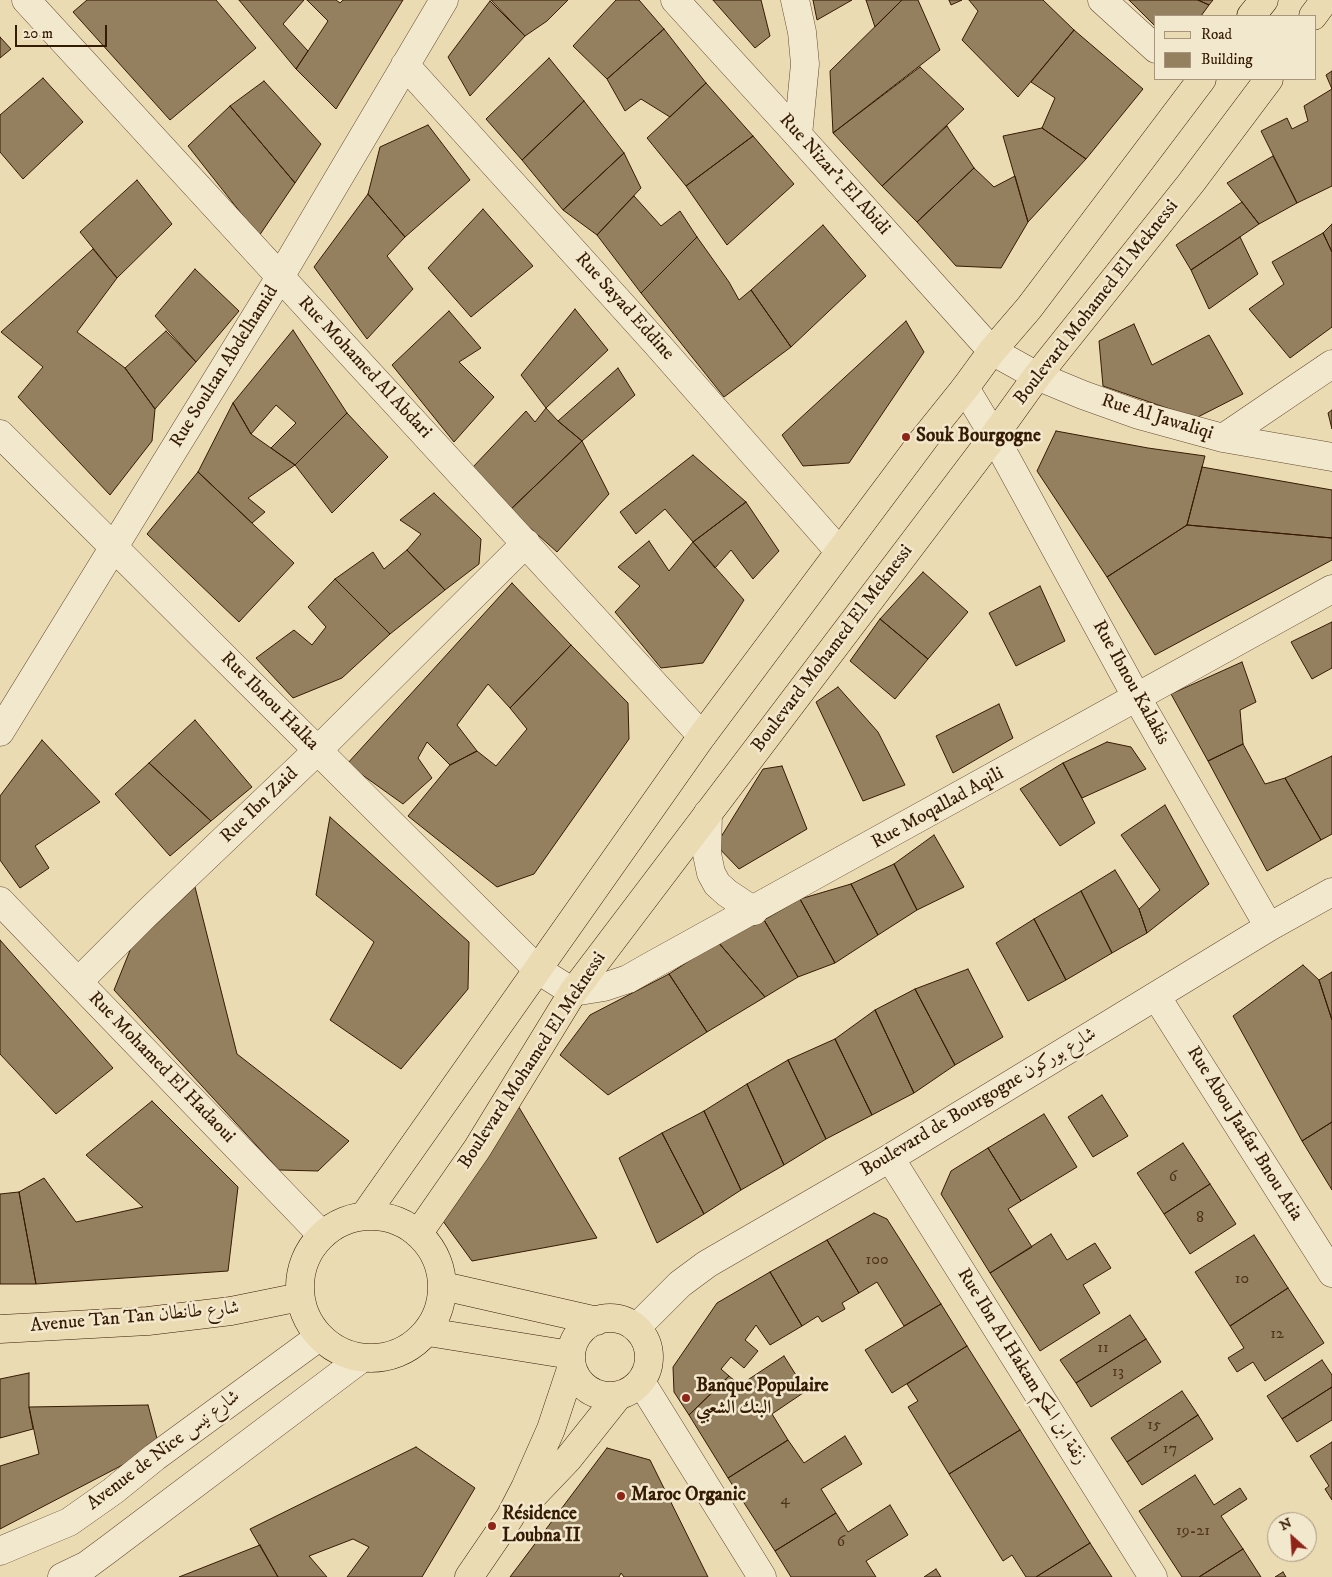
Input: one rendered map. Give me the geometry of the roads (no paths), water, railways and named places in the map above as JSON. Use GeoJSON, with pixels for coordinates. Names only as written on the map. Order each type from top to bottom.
{"type":"FeatureCollection","features":[{"type":"Feature","properties":{"kind":"main road"},"geometry":{"type":"LineString","coordinates":[[1252,15],[1264,0]]}},
{"type":"Feature","properties":{"kind":"main road"},"geometry":{"type":"LineString","coordinates":[[1314,15],[1325,0]]}},
{"type":"Feature","properties":{"kind":"main road","name":"Boulevard Mohamed El Meknessi"},"geometry":{"type":"LineString","coordinates":[[418,1234],[477,1149],[573,992],[994,436],[1037,376],[1191,183],[1268,80]]}},
{"type":"Feature","properties":{"kind":"main road"},"geometry":{"type":"LineString","coordinates":[[364,1216],[702,736],[924,439],[992,351],[1029,308],[1196,81]]}},
{"type":"Feature","properties":{"kind":"main road"},"geometry":{"type":"LineString","coordinates":[[364,1216],[386,1217],[407,1225],[418,1234],[426,1240],[439,1262],[443,1286],[440,1310],[428,1332],[410,1348],[386,1358],[362,1358],[339,1352],[319,1337],[306,1318],[300,1297],[300,1274],[308,1252],[322,1235],[342,1222],[364,1216]]}},
{"type":"Feature","properties":{"kind":"main road"},"geometry":{"type":"LineString","coordinates":[[443,1286],[597,1321]]}},
{"type":"Feature","properties":{"kind":"main road","name":"Avenue Tan Tan شارع طانطان"},"geometry":{"type":"LineString","coordinates":[[0,1329],[157,1320],[230,1312],[300,1297]]}},
{"type":"Feature","properties":{"kind":"main road"},"geometry":{"type":"LineString","coordinates":[[469,1577],[510,1517],[539,1458],[551,1428],[571,1361],[573,1344],[578,1334],[587,1326],[597,1321],[610,1318],[624,1321],[636,1328],[644,1338],[649,1350],[649,1364],[630,1389],[568,1459],[510,1517]]}},
{"type":"Feature","properties":{"kind":"main road"},"geometry":{"type":"LineString","coordinates":[[428,1332],[571,1361]]}},
{"type":"Feature","properties":{"kind":"main road"},"geometry":{"type":"LineString","coordinates":[[571,1361],[576,1378],[594,1394],[606,1396],[630,1389]]}},
{"type":"Feature","properties":{"kind":"street","name":"Rue Mohamed Al Abdari"},"geometry":{"type":"LineString","coordinates":[[26,0],[702,736]]}},
{"type":"Feature","properties":{"kind":"street","name":"Rue Soultan Abdelhamid"},"geometry":{"type":"LineString","coordinates":[[0,732],[280,277],[444,0]]}},
{"type":"Feature","properties":{"kind":"street","name":"Rue Nizar't El Abidi"},"geometry":{"type":"LineString","coordinates":[[675,0],[992,351]]}},
{"type":"Feature","properties":{"kind":"street"},"geometry":{"type":"LineString","coordinates":[[795,0],[802,32],[805,64],[798,135]]}},
{"type":"Feature","properties":{"kind":"street"},"geometry":{"type":"LineString","coordinates":[[1102,0],[1154,47]]}},
{"type":"Feature","properties":{"kind":"street","name":"Rue Sayad Eddine"},"geometry":{"type":"LineString","coordinates":[[405,65],[657,344],[839,552]]}},
{"type":"Feature","properties":{"kind":"street","name":"Rue Al Jawaliqi"},"geometry":{"type":"LineString","coordinates":[[992,351],[1037,376],[1130,412],[1223,438],[1332,457]]}},
{"type":"Feature","properties":{"kind":"street"},"geometry":{"type":"LineString","coordinates":[[1223,438],[1332,364]]}},
{"type":"Feature","properties":{"kind":"street","name":"Rue Ibnou Kalakis"},"geometry":{"type":"LineString","coordinates":[[965,388],[994,436],[1137,698],[1269,927]]}},
{"type":"Feature","properties":{"kind":"street","name":"Rue Ibnou Halka"},"geometry":{"type":"LineString","coordinates":[[0,434],[538,970]]}},
{"type":"Feature","properties":{"kind":"street","name":"Rue Ibn Zaid"},"geometry":{"type":"LineString","coordinates":[[78,982],[146,914],[318,751],[526,543]]}},
{"type":"Feature","properties":{"kind":"street","name":"Rue Moqallad Aqili"},"geometry":{"type":"LineString","coordinates":[[573,992],[604,987],[628,979],[754,911],[1332,589]]}},
{"type":"Feature","properties":{"kind":"street"},"geometry":{"type":"LineString","coordinates":[[708,813],[707,854],[711,873],[717,884],[727,893],[754,911]]}},
{"type":"Feature","properties":{"kind":"street","name":"Boulevard de Bourgogne شارع بوركون"},"geometry":{"type":"LineString","coordinates":[[636,1328],[680,1284],[707,1264],[890,1158],[1269,927],[1332,892]]}},
{"type":"Feature","properties":{"kind":"street","name":"Rue Mohamed El Hadaoui"},"geometry":{"type":"LineString","coordinates":[[0,901],[322,1235]]}},
{"type":"Feature","properties":{"kind":"street"},"geometry":{"type":"LineString","coordinates":[[538,970],[573,992]]}},
{"type":"Feature","properties":{"kind":"street","name":"Rue Abou Jaafar Bnou Atia"},"geometry":{"type":"LineString","coordinates":[[1156,996],[1332,1273]]}},
{"type":"Feature","properties":{"kind":"street","name":"Rue Ibn Al Hakam زنقة ابن الحكم"},"geometry":{"type":"LineString","coordinates":[[890,1158],[1153,1577]]}},
{"type":"Feature","properties":{"kind":"street","name":"Avenue de Nice شارع نيس"},"geometry":{"type":"LineString","coordinates":[[0,1551],[69,1522],[113,1491],[155,1456],[319,1337]]}},
{"type":"Feature","properties":{"kind":"street"},"geometry":{"type":"LineString","coordinates":[[62,1577],[88,1565],[362,1358]]}},
{"type":"Feature","properties":{"kind":"street"},"geometry":{"type":"LineString","coordinates":[[630,1389],[762,1577]]}},
{"type":"Feature","properties":{"kind":"place","name":"Souk Bourgogne"},"geometry":{"type":"Point","coordinates":[906,437]}},
{"type":"Feature","properties":{"kind":"place","name":"Banque Populaire البنك الشعبي"},"geometry":{"type":"Point","coordinates":[686,1398]}},
{"type":"Feature","properties":{"kind":"place","name":"Maroc Organic"},"geometry":{"type":"Point","coordinates":[621,1496]}},
{"type":"Feature","properties":{"kind":"place","name":"Résidence Loubna II"},"geometry":{"type":"Point","coordinates":[492,1526]}}]}
